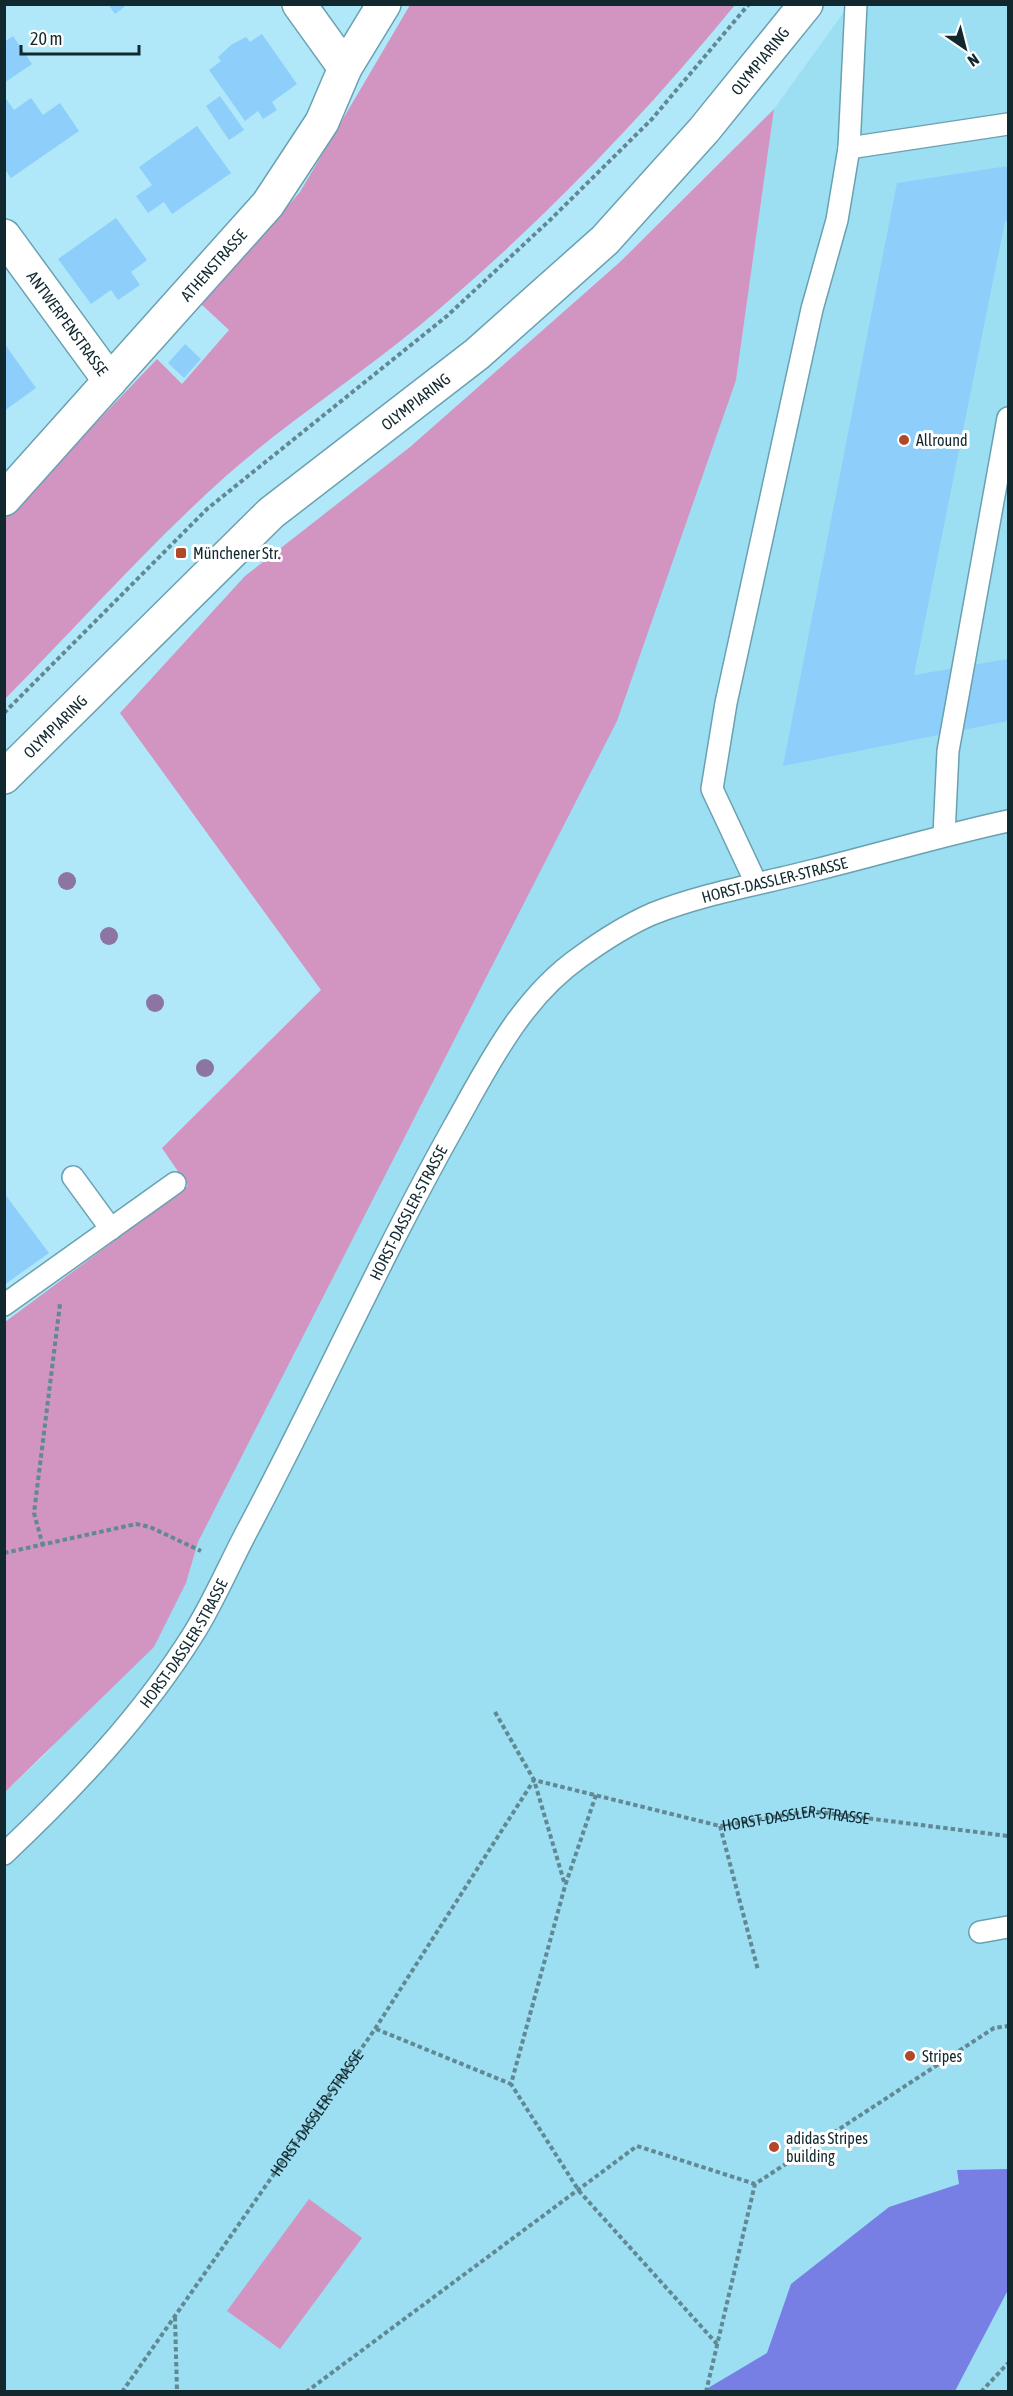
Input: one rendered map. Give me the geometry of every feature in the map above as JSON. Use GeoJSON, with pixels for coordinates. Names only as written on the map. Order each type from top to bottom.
{"type":"FeatureCollection","features":[{"type":"Feature","properties":{"kind":"street"},"geometry":{"type":"LineString","coordinates":[[299,4],[345,68]]}},
{"type":"Feature","properties":{"kind":"street","name":"ATHENSTRASSE"},"geometry":{"type":"LineString","coordinates":[[4,499],[268,204],[322,122],[345,68],[384,4]]}},
{"type":"Feature","properties":{"kind":"street","name":"OLYMPIARING"},"geometry":{"type":"LineString","coordinates":[[4,777],[271,513],[477,354],[605,240],[705,130],[806,4]]}},
{"type":"Feature","properties":{"kind":"street","name":"ANTWERPENSTRASSE"},"geometry":{"type":"LineString","coordinates":[[4,236],[110,381]]}},
{"type":"Feature","properties":{"kind":"lane"},"geometry":{"type":"LineString","coordinates":[[756,883],[712,789],[726,703],[812,309],[837,220],[849,148],[856,4]]}},
{"type":"Feature","properties":{"kind":"lane"},"geometry":{"type":"LineString","coordinates":[[849,148],[1008,124]]}},
{"type":"Feature","properties":{"kind":"lane"},"geometry":{"type":"LineString","coordinates":[[944,835],[948,751],[1008,418]]}},
{"type":"Feature","properties":{"kind":"lane","name":"HORST-DASSLER-STRASSE"},"geometry":{"type":"LineString","coordinates":[[4,1854],[94,1763],[159,1682],[195,1632],[420,1187],[500,1046],[529,1005],[550,981],[576,959],[615,934],[651,915],[756,883],[813,871],[944,835],[1008,821]]}},
{"type":"Feature","properties":{"kind":"lane"},"geometry":{"type":"LineString","coordinates":[[73,1177],[111,1229]]}},
{"type":"Feature","properties":{"kind":"lane"},"geometry":{"type":"LineString","coordinates":[[4,1305],[175,1183]]}},
{"type":"Feature","properties":{"kind":"lane"},"geometry":{"type":"LineString","coordinates":[[980,1932],[1008,1927]]}},
{"type":"Feature","properties":{"kind":"path"},"geometry":{"type":"LineString","coordinates":[[4,713],[216,501],[447,316],[550,220],[652,119],[749,4]]}},
{"type":"Feature","properties":{"kind":"path"},"geometry":{"type":"LineString","coordinates":[[172,543],[177,548]]}},
{"type":"Feature","properties":{"kind":"path"},"geometry":{"type":"LineString","coordinates":[[43,1546],[34,1513],[60,1303]]}},
{"type":"Feature","properties":{"kind":"path"},"geometry":{"type":"LineString","coordinates":[[4,1553],[136,1524],[150,1527],[229,1565]]}},
{"type":"Feature","properties":{"kind":"path"},"geometry":{"type":"LineString","coordinates":[[495,1712],[534,1780],[565,1886]]}},
{"type":"Feature","properties":{"kind":"path","name":"HORST-DASSLER-STRASSE"},"geometry":{"type":"LineString","coordinates":[[122,2391],[375,2029],[534,1780],[720,1826],[810,1811],[1008,1836]]}},
{"type":"Feature","properties":{"kind":"path"},"geometry":{"type":"LineString","coordinates":[[511,2084],[565,1886],[596,1795]]}},
{"type":"Feature","properties":{"kind":"path"},"geometry":{"type":"LineString","coordinates":[[720,1826],[758,1970]]}},
{"type":"Feature","properties":{"kind":"path"},"geometry":{"type":"LineString","coordinates":[[706,2391],[755,2184],[994,2028],[1008,2026]]}},
{"type":"Feature","properties":{"kind":"path"},"geometry":{"type":"LineString","coordinates":[[375,2029],[511,2084],[579,2191],[717,2344]]}},
{"type":"Feature","properties":{"kind":"path"},"geometry":{"type":"LineString","coordinates":[[306,2391],[637,2146],[755,2184]]}},
{"type":"Feature","properties":{"kind":"path"},"geometry":{"type":"LineString","coordinates":[[175,2316],[177,2391]]}},
{"type":"Feature","properties":{"kind":"path"},"geometry":{"type":"LineString","coordinates":[[981,2391],[1008,2363]]}},
{"type":"Feature","properties":{"kind":"shaded area"},"geometry":{"type":"Polygon","coordinates":[[[410,5],[735,5],[624,132],[504,252],[419,326],[273,437],[226,476],[141,558],[5,699],[5,518],[157,359],[182,384],[229,330],[201,304],[300,192],[410,5]]]}},
{"type":"Feature","properties":{"kind":"shaded area"},"geometry":{"type":"Polygon","coordinates":[[[849,5],[1008,5],[1008,2391],[5,2392],[5,1792],[47,1753],[186,1583],[198,1542],[736,380],[774,109],[849,5]]]}},
{"type":"Feature","properties":{"kind":"shaded area"},"geometry":{"type":"Polygon","coordinates":[[[774,109],[736,380],[617,721],[198,1542],[186,1583],[154,1647],[5,1792],[5,1322],[188,1186],[162,1148],[321,990],[120,713],[245,576],[410,447],[620,262],[774,109]]]}},
{"type":"Feature","properties":{"kind":"shaded area"},"geometry":{"type":"Polygon","coordinates":[[[309,2199],[362,2238],[280,2349],[227,2311],[309,2199]]]}},
{"type":"Feature","properties":{"kind":"water"},"geometry":{"type":"Polygon","coordinates":[[[1008,2169],[1008,2290],[955,2391],[703,2391],[767,2353],[791,2284],[889,2207],[959,2184],[957,2170],[1008,2169]]]}},
{"type":"Feature","properties":{"kind":"building"},"geometry":{"type":"Polygon","coordinates":[[[108,4],[128,4],[115,14],[108,4]]]}},
{"type":"Feature","properties":{"kind":"building"},"geometry":{"type":"Polygon","coordinates":[[[262,34],[297,84],[272,102],[277,110],[263,119],[258,111],[245,121],[209,70],[221,61],[218,57],[231,45],[246,37],[250,42],[262,34]]]}},
{"type":"Feature","properties":{"kind":"building"},"geometry":{"type":"Polygon","coordinates":[[[13,36],[32,64],[4,83],[4,42],[13,36]]]}},
{"type":"Feature","properties":{"kind":"building"},"geometry":{"type":"Polygon","coordinates":[[[4,96],[14,110],[31,98],[43,115],[60,103],[79,131],[11,178],[4,168],[4,96]]]}},
{"type":"Feature","properties":{"kind":"building"},"geometry":{"type":"Polygon","coordinates":[[[220,96],[244,130],[229,140],[206,106],[220,96]]]}},
{"type":"Feature","properties":{"kind":"building"},"geometry":{"type":"Polygon","coordinates":[[[197,126],[231,173],[172,214],[164,202],[148,213],[136,196],[152,185],[139,167],[197,126]]]}},
{"type":"Feature","properties":{"kind":"building","name":"Allround"},"geometry":{"type":"Polygon","coordinates":[[[1008,166],[1008,221],[1005,221],[914,675],[1008,659],[1008,721],[783,766],[897,183],[1008,166]]]}},
{"type":"Feature","properties":{"kind":"building"},"geometry":{"type":"Polygon","coordinates":[[[116,218],[147,260],[131,272],[140,285],[118,300],[111,290],[91,304],[58,259],[116,218]]]}},
{"type":"Feature","properties":{"kind":"building"},"geometry":{"type":"Polygon","coordinates":[[[4,343],[36,388],[4,411],[4,343]]]}},
{"type":"Feature","properties":{"kind":"building"},"geometry":{"type":"Polygon","coordinates":[[[185,344],[201,359],[184,378],[168,363],[185,344]]]}},
{"type":"Feature","properties":{"kind":"building"},"geometry":{"type":"Polygon","coordinates":[[[4,1193],[49,1253],[4,1285],[4,1193]]]}},
{"type":"Feature","properties":{"kind":"place","name":"Allround"},"geometry":{"type":"Point","coordinates":[904,440]}},
{"type":"Feature","properties":{"kind":"place","name":"Münchener Str."},"geometry":{"type":"Point","coordinates":[181,553]}},
{"type":"Feature","properties":{"kind":"place","name":"Stripes"},"geometry":{"type":"Point","coordinates":[910,2056]}},
{"type":"Feature","properties":{"kind":"place","name":"adidas Stripes building"},"geometry":{"type":"Point","coordinates":[774,2147]}}]}
